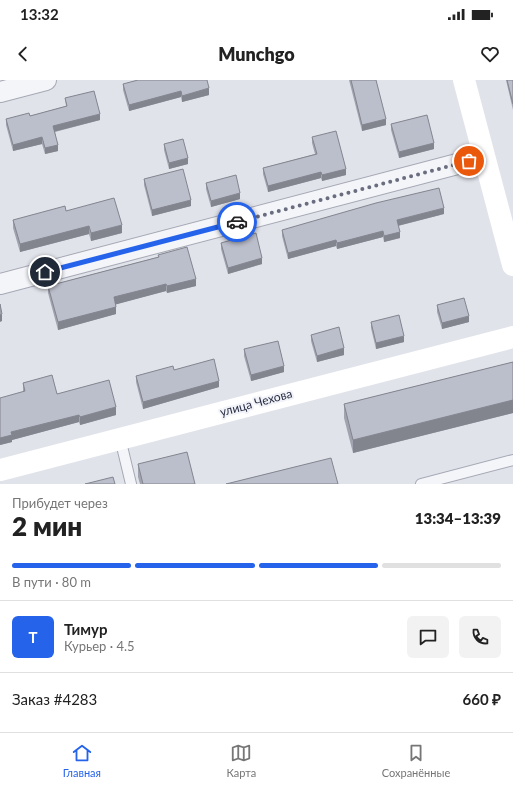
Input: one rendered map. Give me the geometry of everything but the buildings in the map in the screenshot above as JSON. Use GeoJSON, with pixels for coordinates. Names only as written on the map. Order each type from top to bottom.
{"type":"FeatureCollection","features":[{"type":"Feature","properties":{"kind":"street"},"geometry":{"type":"LineString","coordinates":[[0,92],[46,80]]}},
{"type":"Feature","properties":{"kind":"street"},"geometry":{"type":"LineString","coordinates":[[464,80],[513,265]]}},
{"type":"Feature","properties":{"kind":"street"},"geometry":{"type":"LineString","coordinates":[[0,284],[484,157]]}},
{"type":"Feature","properties":{"kind":"street","name":"улица Чехова"},"geometry":{"type":"LineString","coordinates":[[0,470],[513,337]]}},
{"type":"Feature","properties":{"kind":"lane"},"geometry":{"type":"LineString","coordinates":[[120,438],[132,484]]}},
{"type":"Feature","properties":{"kind":"lane"},"geometry":{"type":"LineString","coordinates":[[421,484],[513,460]]}},
{"type":"Feature","properties":{"kind":"way so far"},"geometry":{"type":"LineString","coordinates":[[237,222],[469,161]]}},
{"type":"Feature","properties":{"kind":"route"},"geometry":{"type":"LineString","coordinates":[[45,272],[237,222]]}}]}
